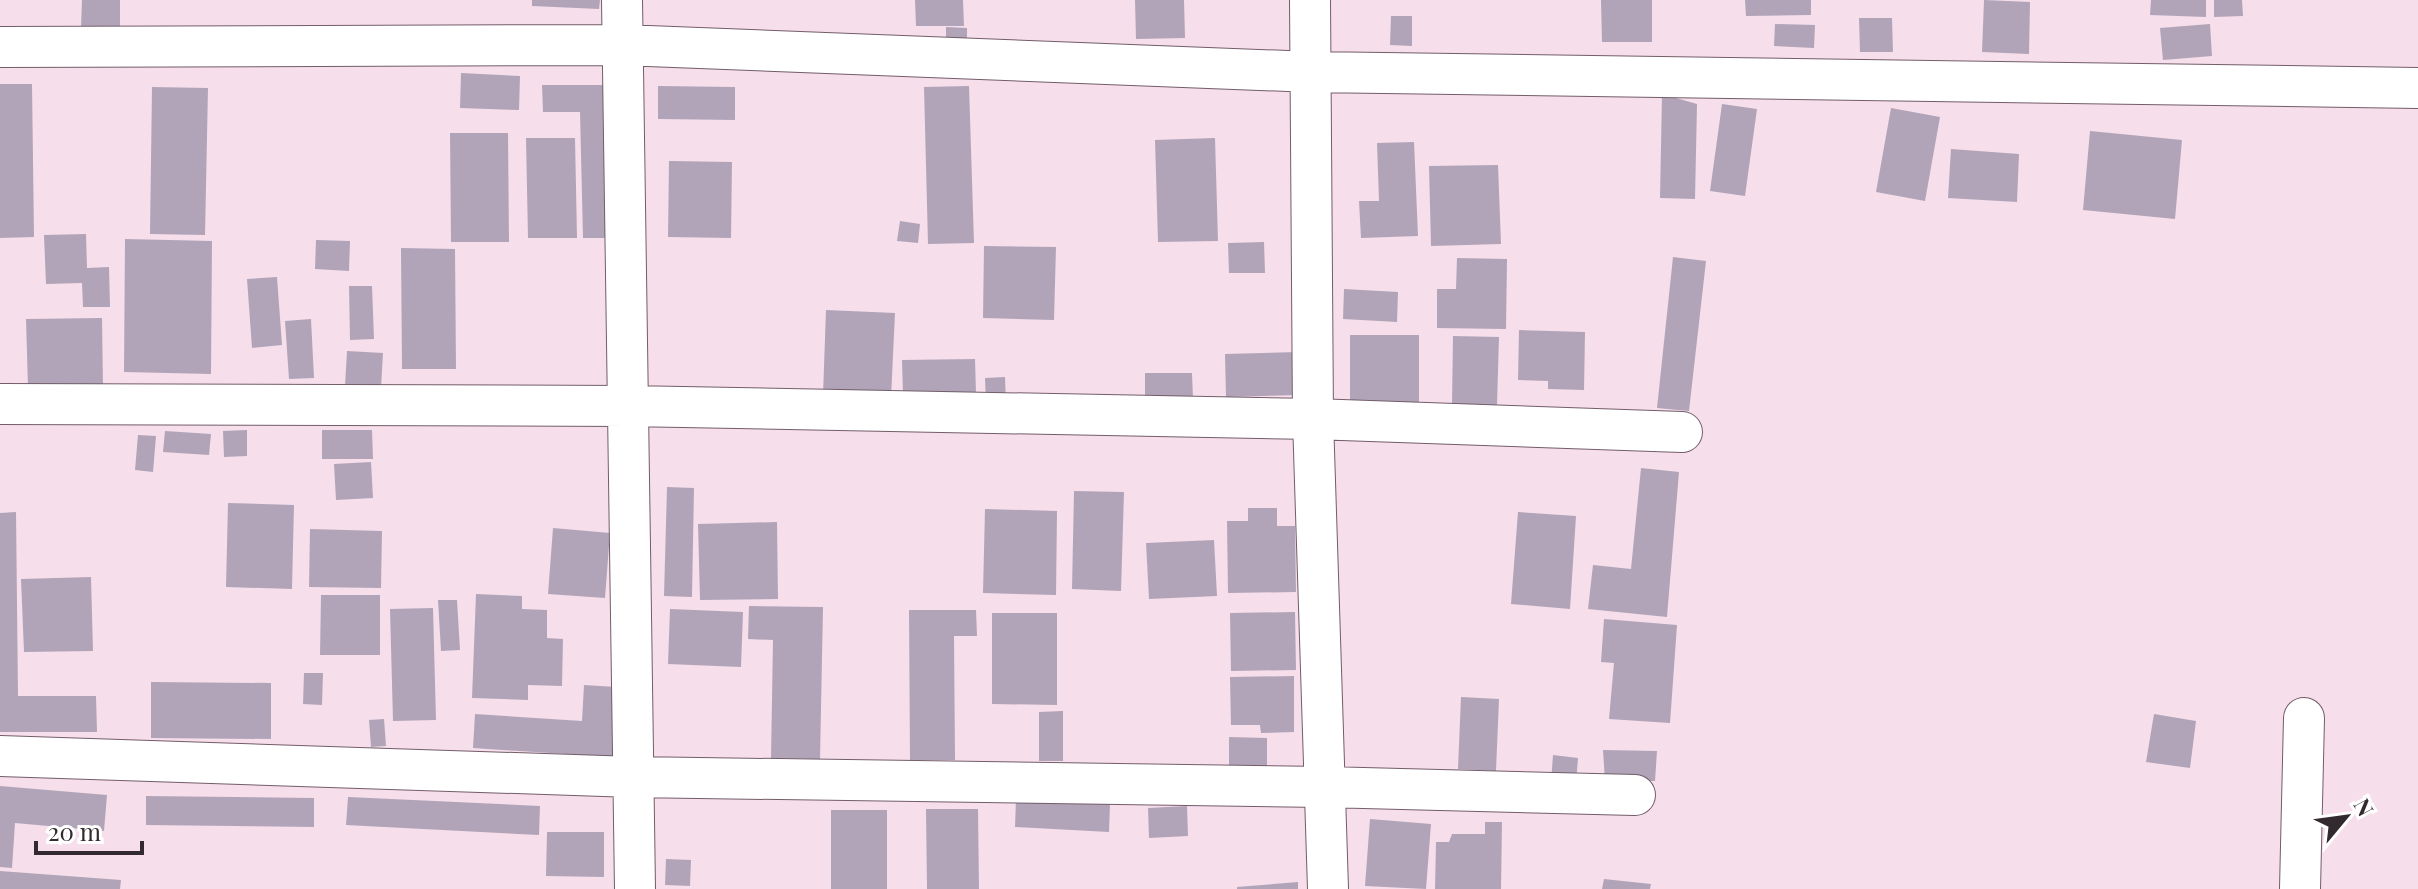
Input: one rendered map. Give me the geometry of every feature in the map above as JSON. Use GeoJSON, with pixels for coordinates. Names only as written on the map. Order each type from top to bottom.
{"type":"FeatureCollection","features":[{"type":"Feature","properties":{"kind":"street"},"geometry":{"type":"LineString","coordinates":[[622,0],[635,889]]}},
{"type":"Feature","properties":{"kind":"street"},"geometry":{"type":"LineString","coordinates":[[1310,0],[1313,419],[1328,889]]}},
{"type":"Feature","properties":{"kind":"street"},"geometry":{"type":"LineString","coordinates":[[0,47],[622,45],[1312,72],[2418,88]]}},
{"type":"Feature","properties":{"kind":"street"},"geometry":{"type":"LineString","coordinates":[[0,404],[628,406],[1313,419],[1682,432]]}},
{"type":"Feature","properties":{"kind":"street"},"geometry":{"type":"LineString","coordinates":[[2300,889],[2304,718]]}},
{"type":"Feature","properties":{"kind":"street"},"geometry":{"type":"LineString","coordinates":[[0,756],[633,777],[1325,787],[1635,795]]}},
{"type":"Feature","properties":{"kind":"building"},"geometry":{"type":"Polygon","coordinates":[[[82,0],[120,0],[120,29],[81,28],[82,0]]]}},
{"type":"Feature","properties":{"kind":"building"},"geometry":{"type":"Polygon","coordinates":[[[532,0],[600,0],[599,9],[532,6],[532,0]]]}},
{"type":"Feature","properties":{"kind":"building"},"geometry":{"type":"Polygon","coordinates":[[[915,0],[963,0],[964,26],[916,26],[915,0]]]}},
{"type":"Feature","properties":{"kind":"building"},"geometry":{"type":"Polygon","coordinates":[[[1135,0],[1184,0],[1185,38],[1136,39],[1135,0]]]}},
{"type":"Feature","properties":{"kind":"building"},"geometry":{"type":"Polygon","coordinates":[[[1601,0],[1652,0],[1652,42],[1602,42],[1601,0]]]}},
{"type":"Feature","properties":{"kind":"building"},"geometry":{"type":"Polygon","coordinates":[[[1745,0],[1811,0],[1811,15],[1746,16],[1745,0]]]}},
{"type":"Feature","properties":{"kind":"building"},"geometry":{"type":"Polygon","coordinates":[[[1984,0],[2030,2],[2029,54],[1982,52],[1984,0]]]}},
{"type":"Feature","properties":{"kind":"building"},"geometry":{"type":"Polygon","coordinates":[[[2151,0],[2206,0],[2206,17],[2150,15],[2151,0]]]}},
{"type":"Feature","properties":{"kind":"building"},"geometry":{"type":"Polygon","coordinates":[[[2214,0],[2242,0],[2243,16],[2214,17],[2214,0]]]}},
{"type":"Feature","properties":{"kind":"building"},"geometry":{"type":"Polygon","coordinates":[[[1391,16],[1412,16],[1412,46],[1390,45],[1391,16]]]}},
{"type":"Feature","properties":{"kind":"building"},"geometry":{"type":"Polygon","coordinates":[[[1859,18],[1892,18],[1893,52],[1860,52],[1859,18]]]}},
{"type":"Feature","properties":{"kind":"building"},"geometry":{"type":"Polygon","coordinates":[[[1775,24],[1815,25],[1814,48],[1774,46],[1775,24]]]}},
{"type":"Feature","properties":{"kind":"building"},"geometry":{"type":"Polygon","coordinates":[[[2210,24],[2212,56],[2163,60],[2160,28],[2210,24]]]}},
{"type":"Feature","properties":{"kind":"building"},"geometry":{"type":"Polygon","coordinates":[[[946,27],[967,28],[967,46],[946,45],[946,27]]]}},
{"type":"Feature","properties":{"kind":"building"},"geometry":{"type":"Polygon","coordinates":[[[461,73],[520,76],[519,110],[460,108],[461,73]]]}},
{"type":"Feature","properties":{"kind":"building"},"geometry":{"type":"Polygon","coordinates":[[[0,84],[32,84],[34,237],[0,238],[0,84]]]}},
{"type":"Feature","properties":{"kind":"building"},"geometry":{"type":"Polygon","coordinates":[[[542,85],[610,85],[612,238],[583,238],[580,112],[543,112],[542,85]]]}},
{"type":"Feature","properties":{"kind":"building"},"geometry":{"type":"Polygon","coordinates":[[[658,86],[735,87],[735,120],[658,119],[658,86]]]}},
{"type":"Feature","properties":{"kind":"building"},"geometry":{"type":"Polygon","coordinates":[[[969,86],[974,243],[928,244],[924,87],[969,86]]]}},
{"type":"Feature","properties":{"kind":"building"},"geometry":{"type":"Polygon","coordinates":[[[152,87],[208,88],[205,235],[150,234],[152,87]]]}},
{"type":"Feature","properties":{"kind":"building"},"geometry":{"type":"Polygon","coordinates":[[[1662,94],[1697,104],[1695,199],[1660,198],[1662,94]]]}},
{"type":"Feature","properties":{"kind":"building"},"geometry":{"type":"Polygon","coordinates":[[[1722,104],[1757,109],[1745,196],[1710,191],[1722,104]]]}},
{"type":"Feature","properties":{"kind":"building"},"geometry":{"type":"Polygon","coordinates":[[[1891,108],[1940,117],[1925,201],[1876,192],[1891,108]]]}},
{"type":"Feature","properties":{"kind":"building"},"geometry":{"type":"Polygon","coordinates":[[[2090,131],[2182,140],[2175,219],[2083,210],[2090,131]]]}},
{"type":"Feature","properties":{"kind":"building"},"geometry":{"type":"Polygon","coordinates":[[[450,133],[508,133],[509,242],[451,242],[450,133]]]}},
{"type":"Feature","properties":{"kind":"building"},"geometry":{"type":"Polygon","coordinates":[[[526,138],[575,138],[577,238],[528,238],[526,138]]]}},
{"type":"Feature","properties":{"kind":"building"},"geometry":{"type":"Polygon","coordinates":[[[1215,138],[1218,241],[1158,242],[1155,140],[1215,138]]]}},
{"type":"Feature","properties":{"kind":"building"},"geometry":{"type":"Polygon","coordinates":[[[1414,142],[1418,236],[1361,238],[1359,201],[1379,201],[1377,143],[1414,142]]]}},
{"type":"Feature","properties":{"kind":"building"},"geometry":{"type":"Polygon","coordinates":[[[1951,149],[2019,154],[2017,202],[1948,198],[1951,149]]]}},
{"type":"Feature","properties":{"kind":"building"},"geometry":{"type":"Polygon","coordinates":[[[669,161],[732,162],[731,238],[668,237],[669,161]]]}},
{"type":"Feature","properties":{"kind":"building"},"geometry":{"type":"Polygon","coordinates":[[[1498,165],[1501,244],[1431,246],[1429,166],[1498,165]]]}},
{"type":"Feature","properties":{"kind":"building"},"geometry":{"type":"Polygon","coordinates":[[[900,221],[920,224],[918,243],[897,241],[900,221]]]}},
{"type":"Feature","properties":{"kind":"building"},"geometry":{"type":"Polygon","coordinates":[[[86,234],[87,268],[109,267],[110,307],[83,307],[82,283],[46,284],[44,235],[86,234]]]}},
{"type":"Feature","properties":{"kind":"building"},"geometry":{"type":"Polygon","coordinates":[[[125,239],[212,241],[211,374],[124,372],[125,239]]]}},
{"type":"Feature","properties":{"kind":"building"},"geometry":{"type":"Polygon","coordinates":[[[316,240],[350,241],[349,271],[315,269],[316,240]]]}},
{"type":"Feature","properties":{"kind":"building"},"geometry":{"type":"Polygon","coordinates":[[[1264,242],[1265,273],[1229,273],[1228,243],[1264,242]]]}},
{"type":"Feature","properties":{"kind":"building"},"geometry":{"type":"Polygon","coordinates":[[[984,246],[1056,247],[1054,320],[983,318],[984,246]]]}},
{"type":"Feature","properties":{"kind":"building"},"geometry":{"type":"Polygon","coordinates":[[[401,248],[455,249],[456,369],[402,369],[401,248]]]}},
{"type":"Feature","properties":{"kind":"building"},"geometry":{"type":"Polygon","coordinates":[[[1673,257],[1706,261],[1689,411],[1657,408],[1673,257]]]}},
{"type":"Feature","properties":{"kind":"building"},"geometry":{"type":"Polygon","coordinates":[[[1457,258],[1507,259],[1506,329],[1437,328],[1437,289],[1456,289],[1457,258]]]}},
{"type":"Feature","properties":{"kind":"building"},"geometry":{"type":"Polygon","coordinates":[[[277,277],[282,345],[252,348],[247,279],[277,277]]]}},
{"type":"Feature","properties":{"kind":"building"},"geometry":{"type":"Polygon","coordinates":[[[349,286],[372,286],[374,339],[350,340],[349,286]]]}},
{"type":"Feature","properties":{"kind":"building"},"geometry":{"type":"Polygon","coordinates":[[[1344,289],[1398,292],[1397,322],[1343,319],[1344,289]]]}},
{"type":"Feature","properties":{"kind":"building"},"geometry":{"type":"Polygon","coordinates":[[[826,310],[895,313],[891,398],[823,395],[826,310]]]}},
{"type":"Feature","properties":{"kind":"building"},"geometry":{"type":"Polygon","coordinates":[[[102,318],[103,387],[28,388],[26,319],[102,318]]]}},
{"type":"Feature","properties":{"kind":"building"},"geometry":{"type":"Polygon","coordinates":[[[311,319],[314,378],[289,379],[285,321],[311,319]]]}},
{"type":"Feature","properties":{"kind":"building"},"geometry":{"type":"Polygon","coordinates":[[[1519,330],[1585,332],[1584,390],[1548,389],[1548,381],[1518,380],[1519,330]]]}},
{"type":"Feature","properties":{"kind":"building"},"geometry":{"type":"Polygon","coordinates":[[[1350,335],[1419,335],[1419,405],[1350,406],[1350,335]]]}},
{"type":"Feature","properties":{"kind":"building"},"geometry":{"type":"Polygon","coordinates":[[[1453,336],[1499,337],[1497,405],[1452,404],[1453,336]]]}},
{"type":"Feature","properties":{"kind":"building"},"geometry":{"type":"Polygon","coordinates":[[[347,351],[383,353],[381,388],[345,386],[347,351]]]}},
{"type":"Feature","properties":{"kind":"building"},"geometry":{"type":"Polygon","coordinates":[[[1299,352],[1300,395],[1226,397],[1225,354],[1299,352]]]}},
{"type":"Feature","properties":{"kind":"building"},"geometry":{"type":"Polygon","coordinates":[[[975,359],[976,393],[903,395],[902,360],[975,359]]]}},
{"type":"Feature","properties":{"kind":"building"},"geometry":{"type":"Polygon","coordinates":[[[1145,373],[1192,373],[1193,399],[1145,399],[1145,373]]]}},
{"type":"Feature","properties":{"kind":"building"},"geometry":{"type":"Polygon","coordinates":[[[1005,377],[1006,404],[986,405],[985,378],[1005,377]]]}},
{"type":"Feature","properties":{"kind":"building"},"geometry":{"type":"Polygon","coordinates":[[[247,430],[247,456],[224,457],[223,431],[247,430]]]}},
{"type":"Feature","properties":{"kind":"building"},"geometry":{"type":"Polygon","coordinates":[[[322,430],[372,430],[373,459],[322,459],[322,430]]]}},
{"type":"Feature","properties":{"kind":"building"},"geometry":{"type":"Polygon","coordinates":[[[165,431],[211,434],[209,455],[163,452],[165,431]]]}},
{"type":"Feature","properties":{"kind":"building"},"geometry":{"type":"Polygon","coordinates":[[[138,435],[156,436],[153,472],[135,470],[138,435]]]}},
{"type":"Feature","properties":{"kind":"building"},"geometry":{"type":"Polygon","coordinates":[[[371,462],[373,498],[336,500],[334,464],[371,462]]]}},
{"type":"Feature","properties":{"kind":"building"},"geometry":{"type":"Polygon","coordinates":[[[1641,468],[1679,472],[1667,617],[1588,609],[1593,565],[1631,569],[1641,468]]]}},
{"type":"Feature","properties":{"kind":"building"},"geometry":{"type":"Polygon","coordinates":[[[667,487],[694,488],[692,597],[664,596],[667,487]]]}},
{"type":"Feature","properties":{"kind":"building"},"geometry":{"type":"Polygon","coordinates":[[[1074,491],[1124,492],[1121,591],[1072,589],[1074,491]]]}},
{"type":"Feature","properties":{"kind":"building"},"geometry":{"type":"Polygon","coordinates":[[[228,503],[294,505],[292,589],[226,587],[228,503]]]}},
{"type":"Feature","properties":{"kind":"building"},"geometry":{"type":"Polygon","coordinates":[[[1248,508],[1277,508],[1277,526],[1295,526],[1296,592],[1228,593],[1227,521],[1248,521],[1248,508]]]}},
{"type":"Feature","properties":{"kind":"building"},"geometry":{"type":"Polygon","coordinates":[[[985,509],[1057,511],[1056,595],[983,593],[985,509]]]}},
{"type":"Feature","properties":{"kind":"building"},"geometry":{"type":"Polygon","coordinates":[[[16,512],[18,696],[96,696],[97,732],[0,732],[0,513],[16,512]]]}},
{"type":"Feature","properties":{"kind":"building"},"geometry":{"type":"Polygon","coordinates":[[[1518,512],[1576,516],[1570,609],[1511,604],[1518,512]]]}},
{"type":"Feature","properties":{"kind":"building"},"geometry":{"type":"Polygon","coordinates":[[[777,522],[778,599],[700,600],[698,524],[777,522]]]}},
{"type":"Feature","properties":{"kind":"building"},"geometry":{"type":"Polygon","coordinates":[[[553,528],[610,533],[605,598],[548,594],[553,528]]]}},
{"type":"Feature","properties":{"kind":"building"},"geometry":{"type":"Polygon","coordinates":[[[310,529],[382,531],[381,588],[309,587],[310,529]]]}},
{"type":"Feature","properties":{"kind":"building"},"geometry":{"type":"Polygon","coordinates":[[[1214,540],[1217,596],[1149,599],[1146,543],[1214,540]]]}},
{"type":"Feature","properties":{"kind":"building"},"geometry":{"type":"Polygon","coordinates":[[[91,577],[93,651],[24,652],[21,579],[91,577]]]}},
{"type":"Feature","properties":{"kind":"building"},"geometry":{"type":"Polygon","coordinates":[[[476,594],[522,596],[522,609],[547,610],[547,638],[563,639],[562,686],[528,685],[528,700],[472,698],[476,594]]]}},
{"type":"Feature","properties":{"kind":"building"},"geometry":{"type":"Polygon","coordinates":[[[321,595],[380,595],[380,655],[320,655],[321,595]]]}},
{"type":"Feature","properties":{"kind":"building"},"geometry":{"type":"Polygon","coordinates":[[[438,600],[457,600],[460,650],[441,651],[438,600]]]}},
{"type":"Feature","properties":{"kind":"building"},"geometry":{"type":"Polygon","coordinates":[[[749,606],[823,607],[820,759],[771,758],[773,640],[748,639],[749,606]]]}},
{"type":"Feature","properties":{"kind":"building"},"geometry":{"type":"Polygon","coordinates":[[[433,608],[436,720],[393,721],[390,609],[433,608]]]}},
{"type":"Feature","properties":{"kind":"building"},"geometry":{"type":"Polygon","coordinates":[[[670,609],[743,612],[741,667],[668,664],[670,609]]]}},
{"type":"Feature","properties":{"kind":"building"},"geometry":{"type":"Polygon","coordinates":[[[909,610],[976,610],[977,636],[954,636],[955,760],[910,760],[909,610]]]}},
{"type":"Feature","properties":{"kind":"building"},"geometry":{"type":"Polygon","coordinates":[[[1295,612],[1296,670],[1231,671],[1230,613],[1295,612]]]}},
{"type":"Feature","properties":{"kind":"building"},"geometry":{"type":"Polygon","coordinates":[[[992,613],[1057,613],[1057,705],[992,704],[992,613]]]}},
{"type":"Feature","properties":{"kind":"building"},"geometry":{"type":"Polygon","coordinates":[[[1604,619],[1677,625],[1670,723],[1609,719],[1614,663],[1601,662],[1604,619]]]}},
{"type":"Feature","properties":{"kind":"building"},"geometry":{"type":"Polygon","coordinates":[[[304,673],[323,673],[322,705],[303,704],[304,673]]]}},
{"type":"Feature","properties":{"kind":"building"},"geometry":{"type":"Polygon","coordinates":[[[1294,676],[1294,732],[1261,733],[1260,725],[1231,725],[1230,677],[1294,676]]]}},
{"type":"Feature","properties":{"kind":"building"},"geometry":{"type":"Polygon","coordinates":[[[151,682],[271,683],[271,739],[151,738],[151,682]]]}},
{"type":"Feature","properties":{"kind":"building"},"geometry":{"type":"Polygon","coordinates":[[[584,685],[616,687],[612,757],[473,748],[475,714],[582,721],[584,685]]]}},
{"type":"Feature","properties":{"kind":"building"},"geometry":{"type":"Polygon","coordinates":[[[1461,697],[1499,699],[1496,771],[1458,769],[1461,697]]]}},
{"type":"Feature","properties":{"kind":"building"},"geometry":{"type":"Polygon","coordinates":[[[1063,711],[1063,761],[1039,761],[1039,712],[1063,711]]]}},
{"type":"Feature","properties":{"kind":"building"},"geometry":{"type":"Polygon","coordinates":[[[2154,714],[2196,721],[2190,768],[2146,762],[2154,714]]]}},
{"type":"Feature","properties":{"kind":"building"},"geometry":{"type":"Polygon","coordinates":[[[384,719],[386,746],[371,747],[369,720],[384,719]]]}},
{"type":"Feature","properties":{"kind":"building"},"geometry":{"type":"Polygon","coordinates":[[[1229,737],[1267,738],[1267,768],[1229,768],[1229,737]]]}},
{"type":"Feature","properties":{"kind":"building"},"geometry":{"type":"Polygon","coordinates":[[[1603,750],[1657,751],[1655,781],[1605,781],[1603,750]]]}},
{"type":"Feature","properties":{"kind":"building"},"geometry":{"type":"Polygon","coordinates":[[[1553,755],[1578,758],[1576,783],[1551,782],[1553,755]]]}},
{"type":"Feature","properties":{"kind":"building"},"geometry":{"type":"Polygon","coordinates":[[[0,786],[107,795],[104,831],[15,823],[12,868],[0,867],[0,786]]]}},
{"type":"Feature","properties":{"kind":"building"},"geometry":{"type":"Polygon","coordinates":[[[146,796],[314,798],[314,827],[146,825],[146,796]]]}},
{"type":"Feature","properties":{"kind":"building"},"geometry":{"type":"Polygon","coordinates":[[[348,797],[540,806],[539,835],[346,825],[348,797]]]}},
{"type":"Feature","properties":{"kind":"building"},"geometry":{"type":"Polygon","coordinates":[[[1016,799],[1110,804],[1109,832],[1015,827],[1016,799]]]}},
{"type":"Feature","properties":{"kind":"building"},"geometry":{"type":"Polygon","coordinates":[[[1187,806],[1188,836],[1149,838],[1148,808],[1187,806]]]}},
{"type":"Feature","properties":{"kind":"building"},"geometry":{"type":"Polygon","coordinates":[[[926,809],[978,809],[979,889],[927,889],[926,809]]]}},
{"type":"Feature","properties":{"kind":"building"},"geometry":{"type":"Polygon","coordinates":[[[831,810],[887,810],[887,889],[831,889],[831,810]]]}},
{"type":"Feature","properties":{"kind":"building"},"geometry":{"type":"Polygon","coordinates":[[[1370,819],[1431,824],[1426,889],[1365,886],[1370,819]]]}},
{"type":"Feature","properties":{"kind":"building"},"geometry":{"type":"Polygon","coordinates":[[[1485,822],[1502,822],[1501,889],[1435,889],[1436,842],[1449,842],[1452,834],[1485,834],[1485,822]]]}},
{"type":"Feature","properties":{"kind":"building"},"geometry":{"type":"Polygon","coordinates":[[[547,832],[604,832],[604,877],[546,876],[547,832]]]}},
{"type":"Feature","properties":{"kind":"building"},"geometry":{"type":"Polygon","coordinates":[[[666,859],[691,860],[690,886],[665,885],[666,859]]]}},
{"type":"Feature","properties":{"kind":"building"},"geometry":{"type":"Polygon","coordinates":[[[0,871],[121,880],[120,889],[0,889],[0,871]]]}},
{"type":"Feature","properties":{"kind":"building"},"geometry":{"type":"Polygon","coordinates":[[[1604,879],[1651,884],[1650,889],[1602,889],[1604,879]]]}},
{"type":"Feature","properties":{"kind":"building"},"geometry":{"type":"Polygon","coordinates":[[[1298,882],[1298,889],[1237,889],[1237,887],[1298,882]]]}}]}
